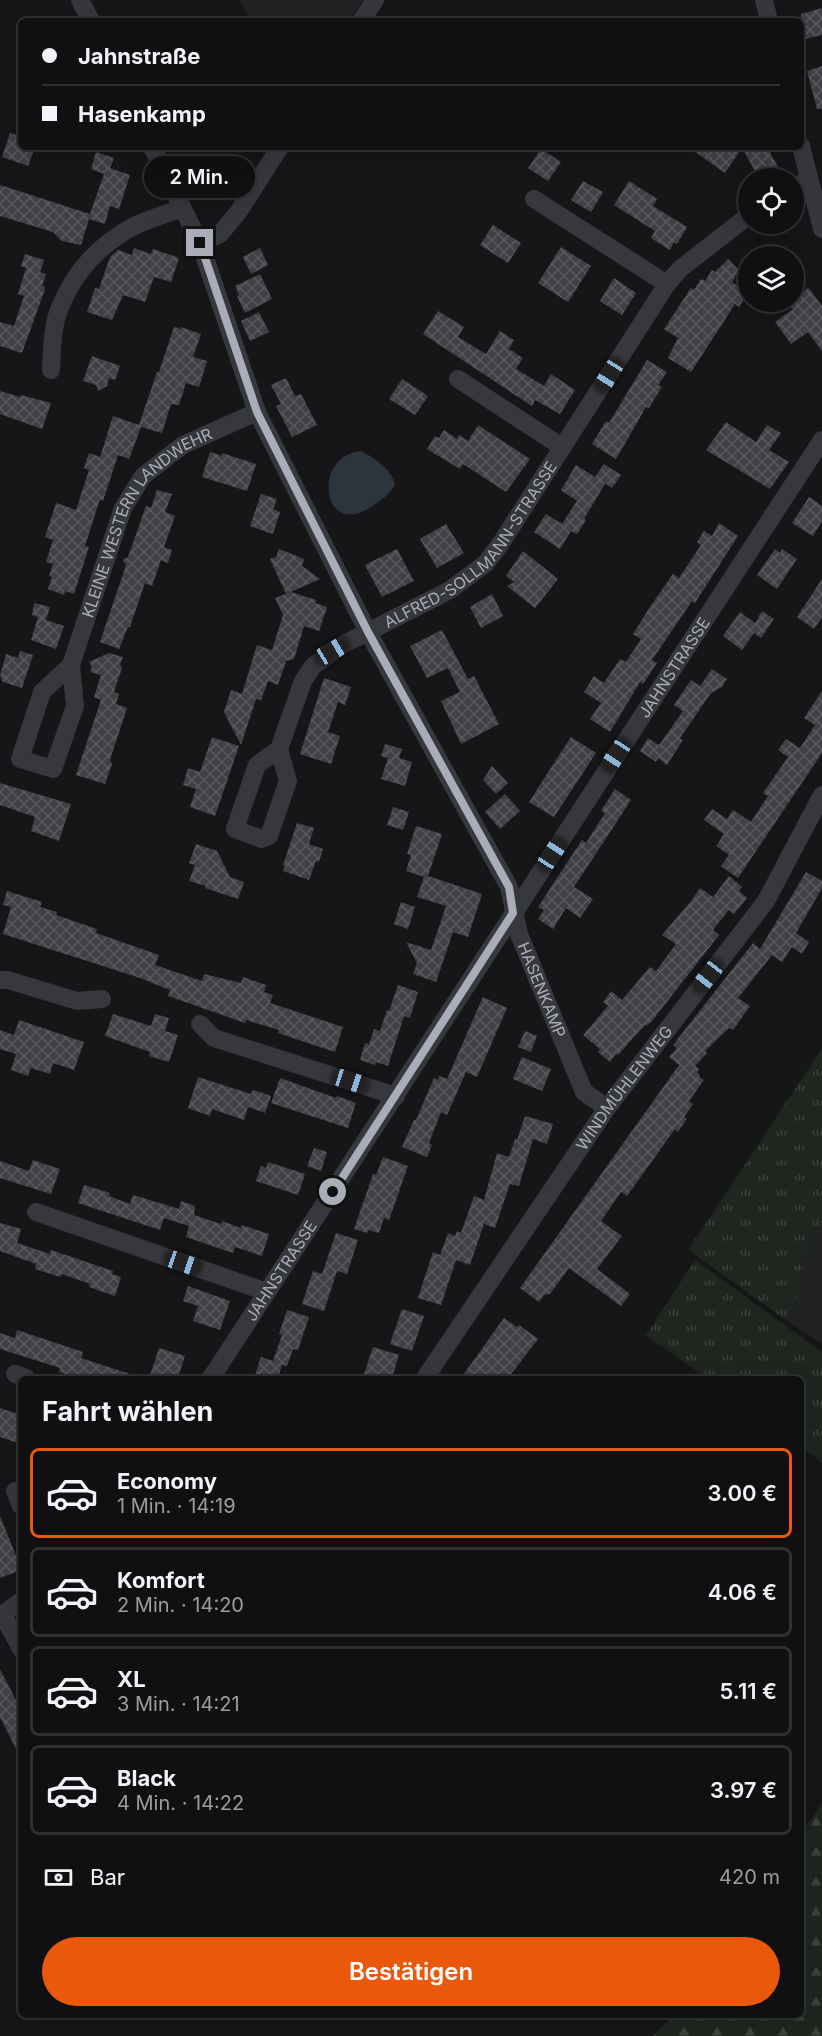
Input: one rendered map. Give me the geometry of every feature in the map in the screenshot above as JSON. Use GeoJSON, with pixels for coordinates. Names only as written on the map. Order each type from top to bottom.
{"type":"FeatureCollection","features":[{"type":"Feature","properties":{"kind":"street"},"geometry":{"type":"LineString","coordinates":[[80,0],[89,18]]}},
{"type":"Feature","properties":{"kind":"street"},"geometry":{"type":"LineString","coordinates":[[363,18],[375,0]]}},
{"type":"Feature","properties":{"kind":"street"},"geometry":{"type":"LineString","coordinates":[[764,0],[768,18]]}},
{"type":"Feature","properties":{"kind":"street","name":"HASENKAMP"},"geometry":{"type":"LineString","coordinates":[[153,150],[200,243],[257,412],[368,632],[509,887],[519,934],[584,1092],[607,1108]]}},
{"type":"Feature","properties":{"kind":"street"},"geometry":{"type":"LineString","coordinates":[[200,243],[220,234],[239,211],[278,150]]}},
{"type":"Feature","properties":{"kind":"street"},"geometry":{"type":"LineString","coordinates":[[801,150],[801,168]]}},
{"type":"Feature","properties":{"kind":"street"},"geometry":{"type":"LineString","coordinates":[[804,190],[822,229]]}},
{"type":"Feature","properties":{"kind":"street"},"geometry":{"type":"LineString","coordinates":[[534,199],[667,284]]}},
{"type":"Feature","properties":{"kind":"street"},"geometry":{"type":"LineString","coordinates":[[51,370],[52,343],[58,311],[81,269],[94,253],[118,236],[135,226],[182,208]]}},
{"type":"Feature","properties":{"kind":"street","name":"ALFRED-SOLLMANN-STRASSE"},"geometry":{"type":"LineString","coordinates":[[279,749],[303,681],[313,666],[332,651],[450,590],[486,563],[667,284],[680,269],[738,224]]}},
{"type":"Feature","properties":{"kind":"street","name":"ALFRED-SOLLMANN-STRASSE"},"geometry":{"type":"LineString","coordinates":[[458,380],[562,447]]}},
{"type":"Feature","properties":{"kind":"street","name":"KLEINE WESTERN LANDWEHR"},"geometry":{"type":"LineString","coordinates":[[70,665],[42,692],[20,759],[53,769],[75,706],[70,665],[123,508],[143,476],[183,445],[257,412]]}},
{"type":"Feature","properties":{"kind":"street","name":"JAHNSTRASSE"},"geometry":{"type":"LineString","coordinates":[[212,1376],[822,440]]}},
{"type":"Feature","properties":{"kind":"street","name":"WINDMÜHLENWEG"},"geometry":{"type":"LineString","coordinates":[[426,1376],[607,1108],[766,901],[822,795]]}},
{"type":"Feature","properties":{"kind":"street"},"geometry":{"type":"LineString","coordinates":[[0,980],[8,980],[78,1001],[102,999]]}},
{"type":"Feature","properties":{"kind":"street"},"geometry":{"type":"LineString","coordinates":[[200,1024],[214,1038],[396,1096]]}},
{"type":"Feature","properties":{"kind":"street"},"geometry":{"type":"LineString","coordinates":[[36,1212],[267,1292]]}},
{"type":"Feature","properties":{"kind":"street"},"geometry":{"type":"LineString","coordinates":[[18,1603],[2,1615],[18,1644]]}},
{"type":"Feature","properties":{"kind":"shaded area"},"geometry":{"type":"Polygon","coordinates":[[[240,0],[363,0],[351,18],[249,18],[240,0]]]}},
{"type":"Feature","properties":{"kind":"shaded area"},"geometry":{"type":"Polygon","coordinates":[[[361,451],[387,469],[395,485],[387,495],[371,507],[354,514],[341,513],[333,505],[329,493],[329,479],[335,466],[345,456],[361,451]]]}},
{"type":"Feature","properties":{"kind":"shaded area"},"geometry":{"type":"Polygon","coordinates":[[[822,1222],[822,1344],[789,1322],[813,1231],[822,1222]]]}},
{"type":"Feature","properties":{"kind":"green space"},"geometry":{"type":"Polygon","coordinates":[[[822,1048],[822,1222],[813,1231],[789,1322],[688,1250],[822,1048]]]}},
{"type":"Feature","properties":{"kind":"green space"},"geometry":{"type":"Polygon","coordinates":[[[695,1260],[822,1352],[822,1462],[804,1449],[804,1376],[703,1376],[646,1335],[695,1260]]]}},
{"type":"Feature","properties":{"kind":"green space"},"geometry":{"type":"Polygon","coordinates":[[[822,1803],[822,2036],[653,2036],[671,2018],[804,2018],[804,1830],[822,1803]]]}},
{"type":"Feature","properties":{"kind":"building"},"geometry":{"type":"Polygon","coordinates":[[[822,8],[822,35],[804,39],[804,18],[801,18],[801,14],[822,8]]]}},
{"type":"Feature","properties":{"kind":"building"},"geometry":{"type":"Polygon","coordinates":[[[822,66],[822,109],[817,109],[807,71],[822,66]]]}},
{"type":"Feature","properties":{"kind":"building"},"geometry":{"type":"Polygon","coordinates":[[[10,133],[18,136],[18,150],[34,150],[28,166],[2,157],[10,133]]]}},
{"type":"Feature","properties":{"kind":"building"},"geometry":{"type":"Polygon","coordinates":[[[540,150],[561,162],[548,181],[528,168],[540,150]]]}},
{"type":"Feature","properties":{"kind":"building"},"geometry":{"type":"Polygon","coordinates":[[[692,150],[741,150],[725,173],[692,150]]]}},
{"type":"Feature","properties":{"kind":"building"},"geometry":{"type":"Polygon","coordinates":[[[743,150],[769,150],[779,168],[753,168],[743,150]]]}},
{"type":"Feature","properties":{"kind":"building"},"geometry":{"type":"Polygon","coordinates":[[[96,152],[114,158],[110,168],[130,175],[119,209],[110,206],[105,224],[89,219],[81,245],[62,241],[53,232],[0,216],[0,185],[90,214],[104,174],[91,169],[96,152]]]}},
{"type":"Feature","properties":{"kind":"building"},"geometry":{"type":"Polygon","coordinates":[[[583,181],[603,192],[591,212],[571,200],[583,181]]]}},
{"type":"Feature","properties":{"kind":"building"},"geometry":{"type":"Polygon","coordinates":[[[629,181],[657,199],[653,206],[687,227],[677,244],[674,242],[670,250],[651,238],[655,231],[614,205],[629,181]]]}},
{"type":"Feature","properties":{"kind":"building"},"geometry":{"type":"Polygon","coordinates":[[[493,225],[521,243],[508,263],[480,245],[493,225]]]}},
{"type":"Feature","properties":{"kind":"building"},"geometry":{"type":"Polygon","coordinates":[[[561,247],[591,266],[568,302],[538,283],[561,247]]]}},
{"type":"Feature","properties":{"kind":"building"},"geometry":{"type":"Polygon","coordinates":[[[134,248],[151,254],[153,249],[179,258],[171,282],[154,277],[145,302],[123,295],[112,320],[87,312],[95,288],[99,289],[110,257],[118,250],[132,255],[134,248]]]}},
{"type":"Feature","properties":{"kind":"building"},"geometry":{"type":"Polygon","coordinates":[[[260,248],[268,265],[251,274],[243,257],[260,248]]]}},
{"type":"Feature","properties":{"kind":"building"},"geometry":{"type":"Polygon","coordinates":[[[25,254],[44,260],[40,272],[46,274],[42,286],[45,287],[44,292],[22,353],[0,346],[0,322],[14,326],[24,296],[18,294],[26,268],[21,266],[25,254]]]}},
{"type":"Feature","properties":{"kind":"building"},"geometry":{"type":"Polygon","coordinates":[[[728,259],[738,269],[732,282],[738,286],[738,306],[735,304],[691,372],[668,358],[678,338],[664,329],[691,288],[694,290],[701,279],[705,281],[712,270],[715,272],[728,259]]]}},
{"type":"Feature","properties":{"kind":"building"},"geometry":{"type":"Polygon","coordinates":[[[260,274],[272,299],[245,313],[235,286],[260,274]]]}},
{"type":"Feature","properties":{"kind":"building"},"geometry":{"type":"Polygon","coordinates":[[[614,278],[636,293],[622,315],[600,301],[614,278]]]}},
{"type":"Feature","properties":{"kind":"building"},"geometry":{"type":"Polygon","coordinates":[[[808,287],[822,306],[822,351],[808,332],[791,344],[775,322],[789,312],[804,312],[804,292],[808,287]]]}},
{"type":"Feature","properties":{"kind":"building"},"geometry":{"type":"Polygon","coordinates":[[[438,311],[464,327],[458,337],[486,354],[500,331],[514,340],[509,349],[523,358],[516,369],[544,386],[551,374],[575,390],[560,414],[535,400],[532,406],[423,334],[438,311]]]}},
{"type":"Feature","properties":{"kind":"building"},"geometry":{"type":"Polygon","coordinates":[[[259,312],[269,332],[250,341],[241,321],[259,312]]]}},
{"type":"Feature","properties":{"kind":"building"},"geometry":{"type":"Polygon","coordinates":[[[174,327],[201,334],[193,357],[207,361],[199,387],[186,383],[179,405],[171,404],[162,433],[141,427],[129,459],[118,455],[103,501],[100,499],[85,546],[89,547],[74,594],[65,591],[64,595],[48,589],[53,564],[46,562],[53,540],[45,537],[56,503],[76,510],[89,470],[84,468],[89,453],[100,457],[113,416],[139,425],[174,327]]]}},
{"type":"Feature","properties":{"kind":"building"},"geometry":{"type":"Polygon","coordinates":[[[92,356],[120,366],[115,380],[109,378],[107,386],[98,391],[96,385],[83,381],[92,356]]]}},
{"type":"Feature","properties":{"kind":"building"},"geometry":{"type":"Polygon","coordinates":[[[647,360],[667,372],[658,385],[662,387],[649,408],[646,407],[616,459],[592,444],[606,421],[609,423],[647,360]]]}},
{"type":"Feature","properties":{"kind":"building"},"geometry":{"type":"Polygon","coordinates":[[[286,378],[295,396],[301,394],[317,425],[292,437],[276,406],[281,404],[271,385],[286,378]]]}},
{"type":"Feature","properties":{"kind":"building"},"geometry":{"type":"Polygon","coordinates":[[[402,379],[428,396],[415,415],[389,399],[402,379]]]}},
{"type":"Feature","properties":{"kind":"building"},"geometry":{"type":"Polygon","coordinates":[[[0,391],[51,403],[42,429],[0,414],[0,391]]]}},
{"type":"Feature","properties":{"kind":"building"},"geometry":{"type":"Polygon","coordinates":[[[726,422],[756,442],[767,425],[781,433],[769,450],[789,462],[770,489],[706,450],[726,422]]]}},
{"type":"Feature","properties":{"kind":"building"},"geometry":{"type":"Polygon","coordinates":[[[478,425],[530,459],[506,492],[463,464],[460,469],[427,449],[435,436],[439,438],[444,430],[457,439],[459,435],[468,441],[478,425]]]}},
{"type":"Feature","properties":{"kind":"building"},"geometry":{"type":"Polygon","coordinates":[[[210,452],[222,456],[222,453],[256,464],[247,491],[202,477],[210,452]]]}},
{"type":"Feature","properties":{"kind":"building"},"geometry":{"type":"Polygon","coordinates":[[[604,464],[621,475],[612,488],[603,482],[605,484],[577,534],[571,531],[560,549],[534,532],[546,514],[562,524],[577,501],[561,490],[576,465],[595,477],[604,464]]]}},
{"type":"Feature","properties":{"kind":"building"},"geometry":{"type":"Polygon","coordinates":[[[157,490],[172,494],[165,512],[175,516],[164,547],[172,550],[168,563],[161,560],[152,586],[145,583],[130,627],[119,649],[100,642],[126,565],[123,560],[128,557],[146,506],[151,508],[157,490]]]}},
{"type":"Feature","properties":{"kind":"building"},"geometry":{"type":"Polygon","coordinates":[[[261,494],[277,499],[273,509],[280,512],[273,534],[250,526],[261,494]]]}},
{"type":"Feature","properties":{"kind":"building"},"geometry":{"type":"Polygon","coordinates":[[[809,497],[822,506],[822,521],[813,536],[792,523],[809,497]]]}},
{"type":"Feature","properties":{"kind":"building"},"geometry":{"type":"Polygon","coordinates":[[[719,523],[738,536],[695,603],[692,601],[652,660],[657,663],[643,684],[640,682],[610,732],[590,719],[601,703],[584,692],[594,676],[604,683],[620,659],[626,662],[641,639],[633,634],[650,607],[673,574],[679,578],[701,545],[697,542],[704,531],[712,536],[719,523]]]}},
{"type":"Feature","properties":{"kind":"building"},"geometry":{"type":"Polygon","coordinates":[[[446,524],[464,553],[437,568],[420,539],[446,524]]]}},
{"type":"Feature","properties":{"kind":"building"},"geometry":{"type":"Polygon","coordinates":[[[279,549],[304,559],[302,566],[320,579],[286,594],[270,559],[276,557],[279,549]]]}},
{"type":"Feature","properties":{"kind":"building"},"geometry":{"type":"Polygon","coordinates":[[[397,549],[414,581],[382,597],[365,565],[397,549]]]}},
{"type":"Feature","properties":{"kind":"building"},"geometry":{"type":"Polygon","coordinates":[[[775,549],[780,553],[782,549],[797,559],[777,589],[757,575],[775,549]]]}},
{"type":"Feature","properties":{"kind":"building"},"geometry":{"type":"Polygon","coordinates":[[[523,551],[558,579],[535,608],[507,586],[514,582],[506,576],[523,551]]]}},
{"type":"Feature","properties":{"kind":"building"},"geometry":{"type":"Polygon","coordinates":[[[822,579],[822,617],[814,629],[797,617],[822,579]]]}},
{"type":"Feature","properties":{"kind":"building"},"geometry":{"type":"Polygon","coordinates":[[[291,592],[316,600],[315,603],[327,607],[319,631],[304,626],[294,659],[286,661],[278,685],[268,681],[261,700],[256,699],[241,745],[224,712],[231,690],[242,694],[257,645],[272,650],[283,615],[275,598],[291,592]]]}},
{"type":"Feature","properties":{"kind":"building"},"geometry":{"type":"Polygon","coordinates":[[[492,594],[503,616],[481,628],[470,607],[492,594]]]}},
{"type":"Feature","properties":{"kind":"building"},"geometry":{"type":"Polygon","coordinates":[[[34,603],[50,607],[46,620],[64,626],[56,649],[31,640],[38,617],[32,615],[34,603]]]}},
{"type":"Feature","properties":{"kind":"building"},"geometry":{"type":"Polygon","coordinates":[[[762,611],[774,619],[761,638],[754,633],[742,650],[723,636],[740,612],[755,623],[762,611]]]}},
{"type":"Feature","properties":{"kind":"building"},"geometry":{"type":"Polygon","coordinates":[[[442,630],[468,679],[474,676],[499,724],[461,744],[441,701],[460,692],[448,668],[427,678],[410,646],[442,630]]]}},
{"type":"Feature","properties":{"kind":"building"},"geometry":{"type":"Polygon","coordinates":[[[20,651],[33,655],[22,688],[3,682],[0,676],[6,654],[18,658],[20,651]]]}},
{"type":"Feature","properties":{"kind":"building"},"geometry":{"type":"Polygon","coordinates":[[[109,653],[123,657],[114,692],[119,694],[116,704],[127,708],[110,760],[112,764],[105,784],[76,775],[101,700],[94,697],[101,675],[90,672],[92,667],[89,662],[109,653]]]}},
{"type":"Feature","properties":{"kind":"building"},"geometry":{"type":"Polygon","coordinates":[[[712,669],[727,679],[722,687],[711,693],[680,738],[683,740],[667,765],[658,758],[656,762],[640,751],[648,738],[659,745],[683,711],[674,705],[691,680],[700,686],[712,669]]]}},
{"type":"Feature","properties":{"kind":"building"},"geometry":{"type":"Polygon","coordinates":[[[324,678],[351,687],[345,705],[338,702],[328,732],[340,736],[331,764],[300,754],[324,678]]]}},
{"type":"Feature","properties":{"kind":"building"},"geometry":{"type":"Polygon","coordinates":[[[822,691],[822,753],[738,878],[721,866],[729,855],[716,846],[724,834],[704,820],[712,809],[727,819],[733,810],[751,822],[768,796],[763,793],[788,757],[778,750],[786,739],[800,748],[815,725],[804,718],[822,691]]]}},
{"type":"Feature","properties":{"kind":"building"},"geometry":{"type":"Polygon","coordinates":[[[212,737],[239,746],[215,816],[190,807],[196,789],[183,785],[188,768],[200,772],[212,737]]]}},
{"type":"Feature","properties":{"kind":"building"},"geometry":{"type":"Polygon","coordinates":[[[571,737],[596,753],[554,817],[529,802],[571,737]]]}},
{"type":"Feature","properties":{"kind":"building"},"geometry":{"type":"Polygon","coordinates":[[[385,744],[402,749],[399,758],[412,762],[405,786],[381,779],[388,758],[381,756],[385,744]]]}},
{"type":"Feature","properties":{"kind":"building"},"geometry":{"type":"Polygon","coordinates":[[[492,766],[508,783],[496,794],[483,780],[492,766]]]}},
{"type":"Feature","properties":{"kind":"building"},"geometry":{"type":"Polygon","coordinates":[[[0,783],[71,804],[59,841],[31,831],[35,817],[0,805],[0,783]]]}},
{"type":"Feature","properties":{"kind":"building"},"geometry":{"type":"Polygon","coordinates":[[[615,789],[631,800],[574,887],[593,899],[580,918],[566,908],[553,929],[538,919],[544,910],[538,907],[582,840],[586,843],[605,813],[601,811],[615,789]]]}},
{"type":"Feature","properties":{"kind":"building"},"geometry":{"type":"Polygon","coordinates":[[[505,794],[520,811],[500,829],[485,812],[505,794]]]}},
{"type":"Feature","properties":{"kind":"building"},"geometry":{"type":"Polygon","coordinates":[[[393,807],[409,812],[403,830],[387,825],[393,807]]]}},
{"type":"Feature","properties":{"kind":"building"},"geometry":{"type":"Polygon","coordinates":[[[297,823],[314,828],[309,844],[323,849],[309,880],[283,871],[297,823]]]}},
{"type":"Feature","properties":{"kind":"building"},"geometry":{"type":"Polygon","coordinates":[[[416,826],[442,834],[428,876],[482,894],[468,937],[453,932],[436,982],[413,974],[417,963],[406,942],[431,950],[446,906],[417,897],[424,877],[406,871],[411,855],[407,854],[416,826]]]}},
{"type":"Feature","properties":{"kind":"building"},"geometry":{"type":"Polygon","coordinates":[[[196,844],[217,851],[230,877],[244,882],[238,899],[189,881],[195,865],[189,863],[196,844]]]}},
{"type":"Feature","properties":{"kind":"building"},"geometry":{"type":"Polygon","coordinates":[[[806,872],[822,881],[822,888],[796,933],[809,942],[802,954],[792,947],[782,962],[772,955],[738,998],[750,1006],[733,1030],[729,1028],[705,1051],[707,1053],[695,1066],[699,1069],[697,1073],[699,1077],[704,1080],[689,1101],[693,1104],[684,1117],[687,1119],[678,1132],[675,1129],[627,1196],[621,1192],[601,1221],[622,1236],[597,1269],[630,1294],[621,1306],[569,1268],[550,1294],[544,1295],[539,1302],[520,1288],[679,1065],[669,1057],[677,1048],[673,1045],[753,943],[760,949],[806,872]]]}},
{"type":"Feature","properties":{"kind":"building"},"geometry":{"type":"Polygon","coordinates":[[[729,876],[742,887],[739,891],[747,898],[734,914],[729,910],[713,930],[719,935],[652,1021],[645,1025],[610,1062],[598,1052],[600,1049],[583,1035],[608,1006],[603,1002],[611,991],[622,1000],[650,967],[656,971],[676,944],[662,935],[700,888],[713,897],[729,876]]]}},
{"type":"Feature","properties":{"kind":"building"},"geometry":{"type":"Polygon","coordinates":[[[7,891],[42,902],[40,907],[97,929],[96,933],[159,955],[155,965],[202,981],[204,974],[241,983],[243,977],[266,985],[264,992],[273,995],[270,1003],[343,1027],[335,1052],[278,1033],[279,1030],[246,1020],[245,1023],[168,996],[170,990],[140,978],[3,934],[11,907],[3,905],[7,891]]]}},
{"type":"Feature","properties":{"kind":"building"},"geometry":{"type":"Polygon","coordinates":[[[401,902],[415,907],[408,929],[394,924],[401,902]]]}},
{"type":"Feature","properties":{"kind":"building"},"geometry":{"type":"Polygon","coordinates":[[[398,985],[418,992],[410,1018],[404,1016],[388,1066],[360,1060],[365,1043],[369,1044],[374,1029],[380,1031],[398,985]]]}},
{"type":"Feature","properties":{"kind":"building"},"geometry":{"type":"Polygon","coordinates":[[[483,997],[507,1008],[477,1077],[466,1072],[447,1115],[441,1112],[429,1143],[432,1145],[427,1157],[402,1147],[434,1078],[438,1080],[439,1076],[447,1079],[483,997]]]}},
{"type":"Feature","properties":{"kind":"building"},"geometry":{"type":"Polygon","coordinates":[[[113,1014],[151,1026],[155,1014],[169,1018],[165,1031],[178,1035],[169,1062],[149,1056],[150,1052],[105,1036],[113,1014]]]}},
{"type":"Feature","properties":{"kind":"building"},"geometry":{"type":"Polygon","coordinates":[[[19,1020],[84,1042],[74,1070],[53,1063],[50,1074],[31,1068],[28,1076],[11,1070],[16,1054],[0,1049],[0,1030],[14,1035],[19,1020]]]}},
{"type":"Feature","properties":{"kind":"building"},"geometry":{"type":"Polygon","coordinates":[[[525,1031],[537,1036],[531,1052],[518,1047],[525,1031]]]}},
{"type":"Feature","properties":{"kind":"building"},"geometry":{"type":"Polygon","coordinates":[[[522,1057],[551,1069],[542,1091],[513,1079],[522,1057]]]}},
{"type":"Feature","properties":{"kind":"building"},"geometry":{"type":"Polygon","coordinates":[[[198,1077],[251,1094],[253,1090],[271,1096],[265,1113],[248,1107],[244,1120],[212,1109],[210,1116],[188,1108],[198,1077]]]}},
{"type":"Feature","properties":{"kind":"building"},"geometry":{"type":"Polygon","coordinates":[[[280,1078],[356,1103],[348,1128],[271,1103],[280,1078]]]}},
{"type":"Feature","properties":{"kind":"building"},"geometry":{"type":"Polygon","coordinates":[[[525,1116],[553,1124],[547,1144],[533,1139],[519,1186],[510,1184],[495,1228],[484,1224],[470,1265],[456,1260],[441,1305],[418,1298],[433,1252],[440,1255],[448,1233],[455,1236],[457,1231],[461,1233],[474,1196],[484,1200],[497,1153],[509,1157],[525,1116]]]}},
{"type":"Feature","properties":{"kind":"building"},"geometry":{"type":"Polygon","coordinates":[[[314,1148],[327,1152],[321,1171],[307,1166],[314,1148]]]}},
{"type":"Feature","properties":{"kind":"building"},"geometry":{"type":"Polygon","coordinates":[[[383,1157],[408,1166],[389,1220],[384,1218],[379,1233],[368,1230],[367,1233],[354,1229],[373,1174],[376,1175],[383,1157]]]}},
{"type":"Feature","properties":{"kind":"building"},"geometry":{"type":"Polygon","coordinates":[[[33,1160],[60,1169],[51,1194],[0,1178],[0,1161],[29,1171],[33,1160]]]}},
{"type":"Feature","properties":{"kind":"building"},"geometry":{"type":"Polygon","coordinates":[[[268,1162],[305,1174],[298,1195],[256,1181],[261,1166],[266,1168],[268,1162]]]}},
{"type":"Feature","properties":{"kind":"building"},"geometry":{"type":"Polygon","coordinates":[[[84,1185],[110,1193],[109,1196],[130,1204],[133,1195],[179,1209],[181,1201],[195,1206],[194,1215],[221,1224],[222,1221],[241,1228],[242,1225],[269,1234],[262,1256],[235,1247],[233,1253],[186,1237],[189,1226],[164,1218],[160,1230],[78,1203],[84,1185]]]}},
{"type":"Feature","properties":{"kind":"building"},"geometry":{"type":"Polygon","coordinates":[[[0,1223],[21,1229],[17,1243],[50,1254],[51,1250],[113,1271],[112,1274],[121,1277],[115,1296],[62,1274],[60,1277],[35,1269],[36,1264],[0,1251],[0,1223]]]}},
{"type":"Feature","properties":{"kind":"building"},"geometry":{"type":"Polygon","coordinates":[[[336,1233],[358,1240],[347,1274],[337,1271],[324,1311],[302,1304],[313,1271],[322,1274],[336,1233]]]}},
{"type":"Feature","properties":{"kind":"building"},"geometry":{"type":"Polygon","coordinates":[[[188,1286],[230,1301],[220,1330],[193,1321],[198,1306],[183,1301],[188,1286]]]}},
{"type":"Feature","properties":{"kind":"building"},"geometry":{"type":"Polygon","coordinates":[[[402,1309],[424,1316],[412,1351],[390,1344],[402,1309]]]}},
{"type":"Feature","properties":{"kind":"building"},"geometry":{"type":"Polygon","coordinates":[[[287,1310],[309,1317],[298,1350],[293,1349],[287,1366],[282,1365],[279,1376],[255,1376],[261,1357],[273,1361],[282,1335],[279,1334],[287,1310]]]}},
{"type":"Feature","properties":{"kind":"building"},"geometry":{"type":"Polygon","coordinates":[[[504,1318],[517,1327],[519,1325],[538,1339],[510,1376],[462,1376],[504,1318]]]}},
{"type":"Feature","properties":{"kind":"building"},"geometry":{"type":"Polygon","coordinates":[[[17,1330],[83,1352],[81,1358],[133,1376],[71,1376],[59,1372],[60,1368],[0,1349],[0,1333],[15,1338],[17,1330]]]}},
{"type":"Feature","properties":{"kind":"building"},"geometry":{"type":"Polygon","coordinates":[[[373,1347],[399,1355],[393,1376],[364,1374],[373,1347]]]}},
{"type":"Feature","properties":{"kind":"building"},"geometry":{"type":"Polygon","coordinates":[[[159,1348],[185,1356],[179,1376],[150,1376],[159,1348]]]}},
{"type":"Feature","properties":{"kind":"building"},"geometry":{"type":"Polygon","coordinates":[[[0,1408],[18,1414],[18,1443],[0,1437],[0,1408]]]}},
{"type":"Feature","properties":{"kind":"building"},"geometry":{"type":"Polygon","coordinates":[[[0,1516],[18,1561],[18,1571],[0,1578],[0,1516]]]}},
{"type":"Feature","properties":{"kind":"building"},"geometry":{"type":"Polygon","coordinates":[[[0,1669],[18,1704],[18,1753],[0,1717],[0,1669]]]}},
{"type":"Feature","properties":{"kind":"route"},"geometry":{"type":"LineString","coordinates":[[200,243],[257,412],[368,632],[509,887],[513,913],[333,1192]]}}]}
